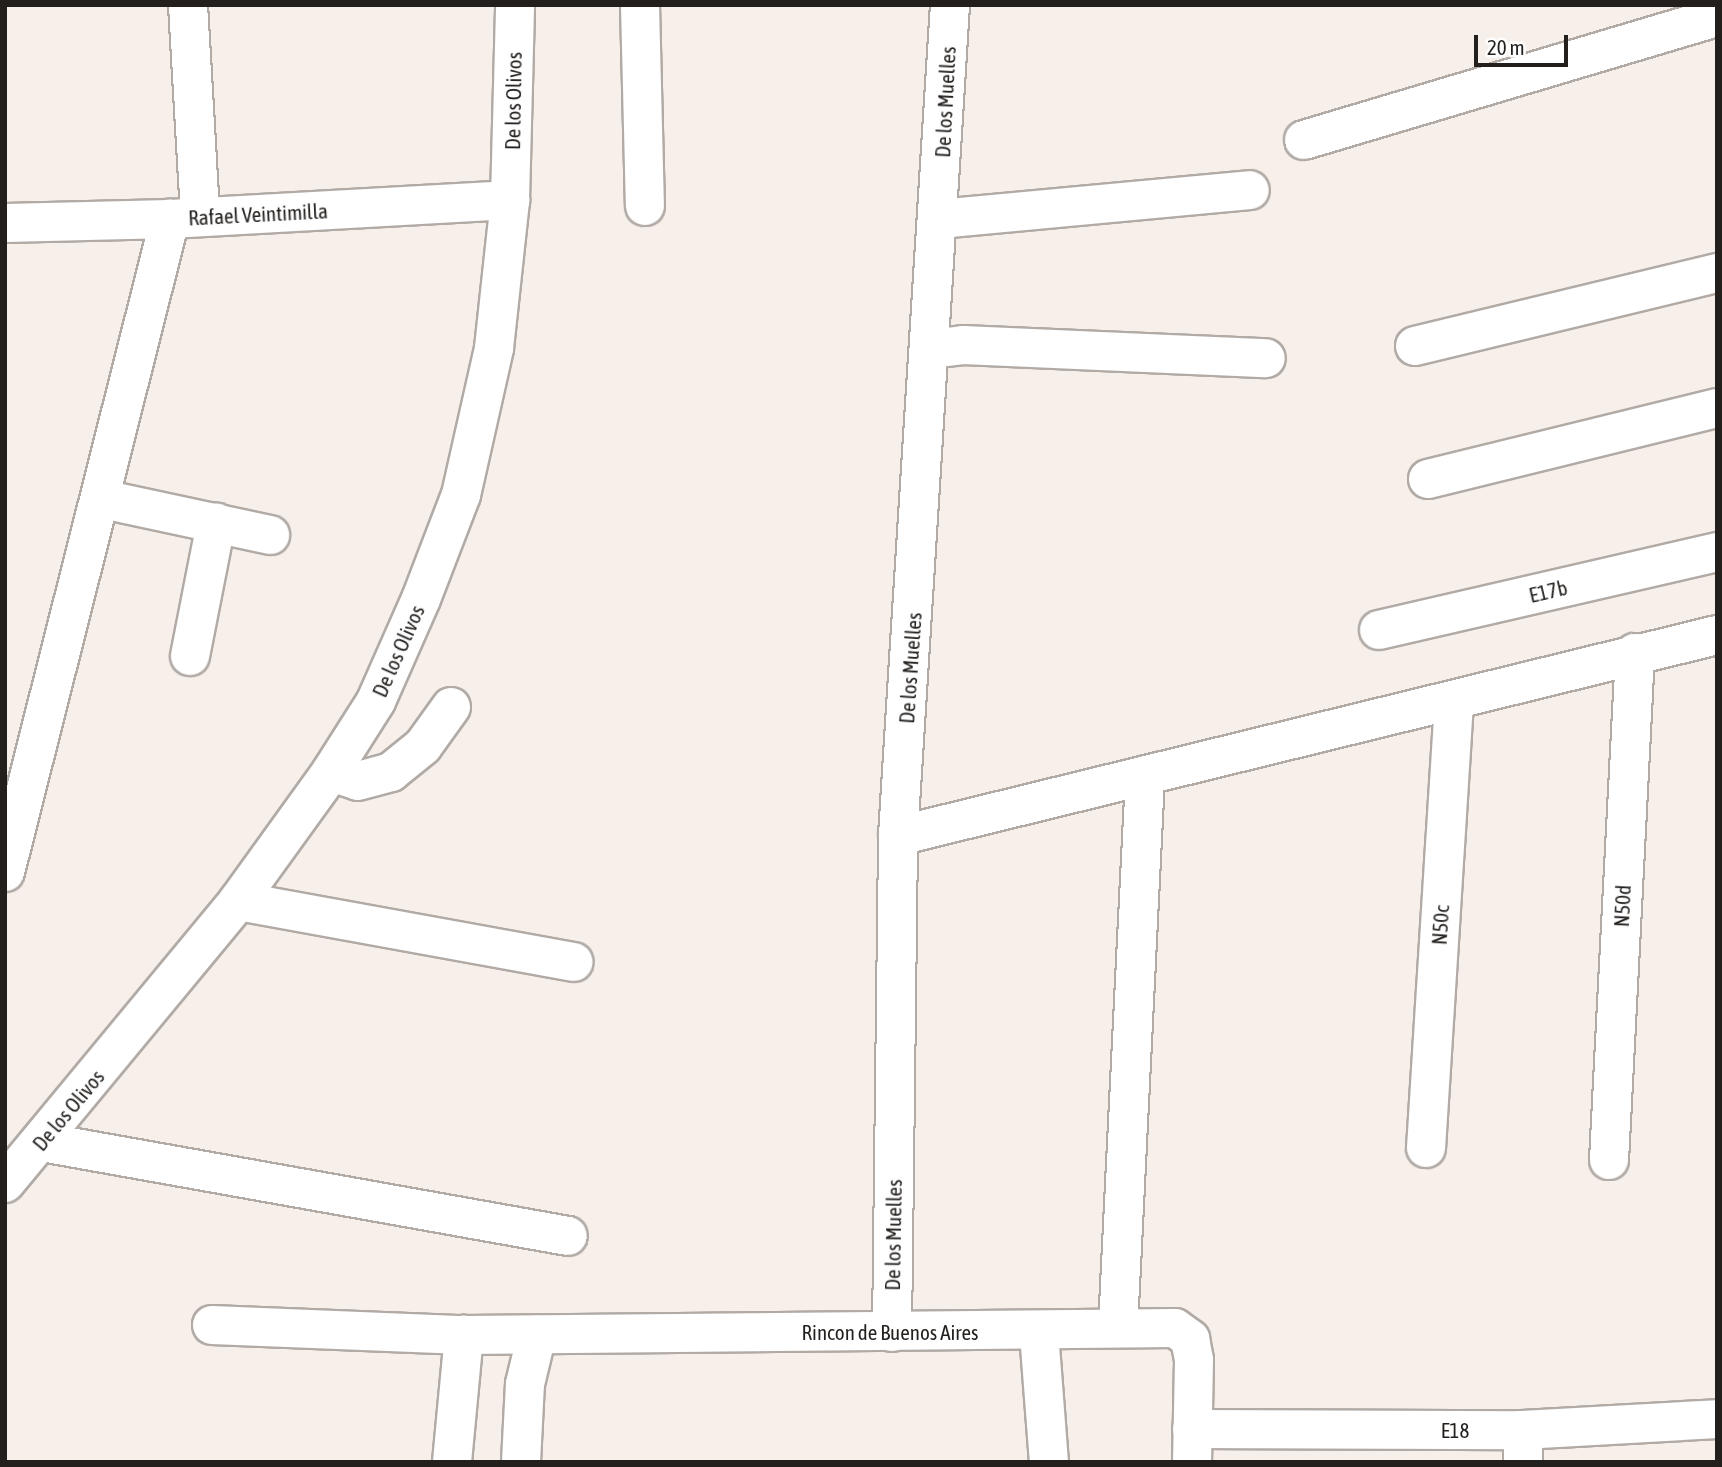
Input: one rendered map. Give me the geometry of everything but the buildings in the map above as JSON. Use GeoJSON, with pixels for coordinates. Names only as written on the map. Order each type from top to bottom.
{"type":"FeatureCollection","features":[{"type":"Feature","properties":{"kind":"street"},"geometry":{"type":"LineString","coordinates":[[5,872],[102,499],[185,218],[188,5]]}},
{"type":"Feature","properties":{"kind":"street","name":"De los Olivos"},"geometry":{"type":"LineString","coordinates":[[5,1183],[43,1142],[238,901],[331,772],[376,701],[461,495],[494,348],[510,200],[515,5]]}},
{"type":"Feature","properties":{"kind":"street"},"geometry":{"type":"LineString","coordinates":[[640,5],[645,205]]}},
{"type":"Feature","properties":{"kind":"street","name":"De los Muelles"},"geometry":{"type":"LineString","coordinates":[[892,1332],[898,836],[931,349],[950,5]]}},
{"type":"Feature","properties":{"kind":"street"},"geometry":{"type":"LineString","coordinates":[[1304,140],[1717,17]]}},
{"type":"Feature","properties":{"kind":"street"},"geometry":{"type":"LineString","coordinates":[[939,219],[1250,190]]}},
{"type":"Feature","properties":{"kind":"street","name":"Rafael Veintimilla"},"geometry":{"type":"LineString","coordinates":[[5,223],[185,218],[510,200]]}},
{"type":"Feature","properties":{"kind":"street"},"geometry":{"type":"LineString","coordinates":[[1415,346],[1717,273]]}},
{"type":"Feature","properties":{"kind":"street"},"geometry":{"type":"LineString","coordinates":[[931,349],[963,345],[1266,358]]}},
{"type":"Feature","properties":{"kind":"street"},"geometry":{"type":"LineString","coordinates":[[1428,479],[1717,408]]}},
{"type":"Feature","properties":{"kind":"street"},"geometry":{"type":"LineString","coordinates":[[102,499],[270,534]]}},
{"type":"Feature","properties":{"kind":"street"},"geometry":{"type":"LineString","coordinates":[[190,656],[216,523]]}},
{"type":"Feature","properties":{"kind":"street","name":"E17b"},"geometry":{"type":"LineString","coordinates":[[1379,630],[1717,552]]}},
{"type":"Feature","properties":{"kind":"street"},"geometry":{"type":"LineString","coordinates":[[898,836],[1717,635]]}},
{"type":"Feature","properties":{"kind":"street","name":"N50d"},"geometry":{"type":"LineString","coordinates":[[1609,1160],[1635,653]]}},
{"type":"Feature","properties":{"kind":"street","name":"N50c"},"geometry":{"type":"LineString","coordinates":[[1426,1148],[1454,701]]}},
{"type":"Feature","properties":{"kind":"street"},"geometry":{"type":"LineString","coordinates":[[331,772],[358,781],[390,772],[423,746],[451,707]]}},
{"type":"Feature","properties":{"kind":"street"},"geometry":{"type":"LineString","coordinates":[[1118,1327],[1145,776]]}},
{"type":"Feature","properties":{"kind":"street"},"geometry":{"type":"LineString","coordinates":[[238,901],[574,962]]}},
{"type":"Feature","properties":{"kind":"street"},"geometry":{"type":"LineString","coordinates":[[43,1142],[568,1236]]}},
{"type":"Feature","properties":{"kind":"street","name":"Rincon de Buenos Aires"},"geometry":{"type":"LineString","coordinates":[[212,1325],[464,1335],[1039,1333],[1118,1327],[1175,1328],[1189,1339],[1194,1360],[1192,1446]]}},
{"type":"Feature","properties":{"kind":"street"},"geometry":{"type":"LineString","coordinates":[[1039,1333],[1049,1462]]}},
{"type":"Feature","properties":{"kind":"street"},"geometry":{"type":"LineString","coordinates":[[521,1462],[525,1384],[537,1334]]}},
{"type":"Feature","properties":{"kind":"street"},"geometry":{"type":"LineString","coordinates":[[452,1462],[464,1335]]}},
{"type":"Feature","properties":{"kind":"street","name":"E18"},"geometry":{"type":"LineString","coordinates":[[1192,1446],[1523,1446],[1717,1419]]}}]}
